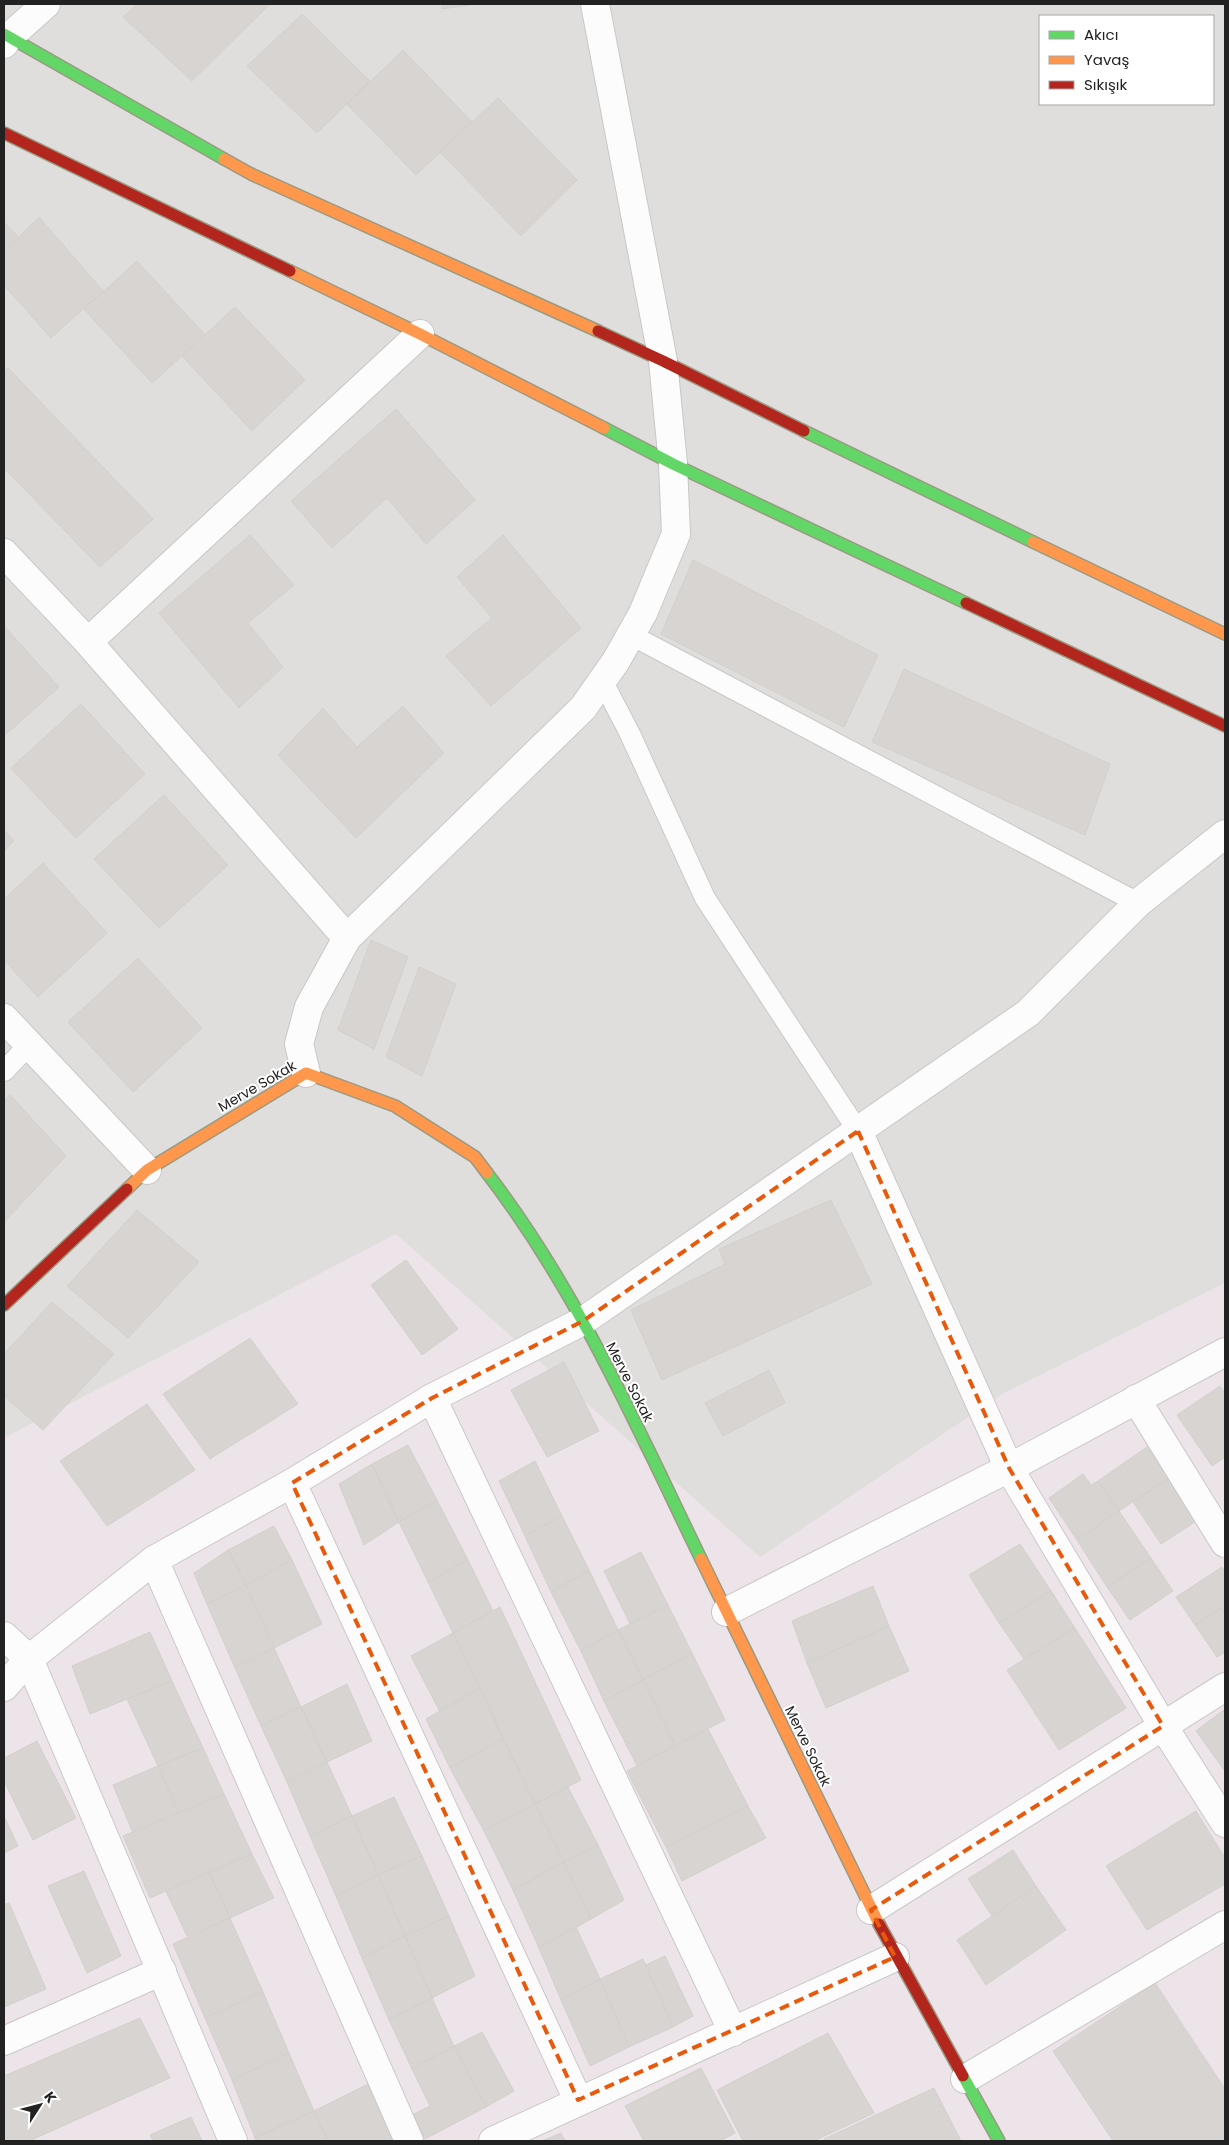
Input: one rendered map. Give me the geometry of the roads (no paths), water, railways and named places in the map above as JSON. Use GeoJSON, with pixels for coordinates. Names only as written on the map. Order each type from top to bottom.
{"type":"FeatureCollection","features":[{"type":"Feature","properties":{"kind":"main road"},"geometry":{"type":"LineString","coordinates":[[5,39],[251,174],[664,361],[915,485],[1225,634]]}},
{"type":"Feature","properties":{"kind":"main road"},"geometry":{"type":"LineString","coordinates":[[4,133],[420,334],[673,464],[1225,726]]}},
{"type":"Feature","properties":{"kind":"main road","name":"Merve Sokak"},"geometry":{"type":"LineString","coordinates":[[4,1305],[147,1170],[306,1073],[395,1106],[475,1158],[518,1213],[583,1321],[871,1910],[895,1957],[999,2141]]}},
{"type":"Feature","properties":{"kind":"street"},"geometry":{"type":"LineString","coordinates":[[5,39],[46,4]]}},
{"type":"Feature","properties":{"kind":"street"},"geometry":{"type":"LineString","coordinates":[[306,1073],[299,1044],[309,1007],[347,938],[582,708],[631,635],[664,568],[676,534],[673,464],[664,361],[595,4]]}},
{"type":"Feature","properties":{"kind":"street"},"geometry":{"type":"LineString","coordinates":[[88,642],[420,334]]}},
{"type":"Feature","properties":{"kind":"street"},"geometry":{"type":"LineString","coordinates":[[4,554],[88,642],[347,938]]}},
{"type":"Feature","properties":{"kind":"street"},"geometry":{"type":"LineString","coordinates":[[4,1687],[29,1660],[154,1560],[292,1483],[432,1398],[583,1321],[1028,1013],[1138,903],[1225,834]]}},
{"type":"Feature","properties":{"kind":"street"},"geometry":{"type":"LineString","coordinates":[[4,1018],[147,1170]]}},
{"type":"Feature","properties":{"kind":"street"},"geometry":{"type":"LineString","coordinates":[[858,1131],[1009,1468],[1162,1726],[1225,1823]]}},
{"type":"Feature","properties":{"kind":"street"},"geometry":{"type":"LineString","coordinates":[[726,1612],[1009,1468],[1225,1352]]}},
{"type":"Feature","properties":{"kind":"street"},"geometry":{"type":"LineString","coordinates":[[432,1398],[733,2032]]}},
{"type":"Feature","properties":{"kind":"street"},"geometry":{"type":"LineString","coordinates":[[1136,1400],[1225,1543]]}},
{"type":"Feature","properties":{"kind":"street"},"geometry":{"type":"LineString","coordinates":[[292,1483],[578,2100]]}},
{"type":"Feature","properties":{"kind":"street"},"geometry":{"type":"LineString","coordinates":[[154,1560],[409,2141]]}},
{"type":"Feature","properties":{"kind":"street"},"geometry":{"type":"LineString","coordinates":[[4,1636],[29,1660],[233,2141]]}},
{"type":"Feature","properties":{"kind":"street"},"geometry":{"type":"LineString","coordinates":[[871,1910],[1225,1687]]}},
{"type":"Feature","properties":{"kind":"street"},"geometry":{"type":"LineString","coordinates":[[965,2079],[1225,1925]]}},
{"type":"Feature","properties":{"kind":"street"},"geometry":{"type":"LineString","coordinates":[[492,2141],[578,2100],[733,2032],[895,1957]]}},
{"type":"Feature","properties":{"kind":"street"},"geometry":{"type":"LineString","coordinates":[[4,2041],[162,1971]]}},
{"type":"Feature","properties":{"kind":"lane"},"geometry":{"type":"LineString","coordinates":[[631,635],[1138,903]]}},
{"type":"Feature","properties":{"kind":"lane"},"geometry":{"type":"LineString","coordinates":[[602,680],[630,734],[705,898],[858,1131]]}},
{"type":"Feature","properties":{"kind":"lane"},"geometry":{"type":"LineString","coordinates":[[4,1070],[29,1045]]}}]}
